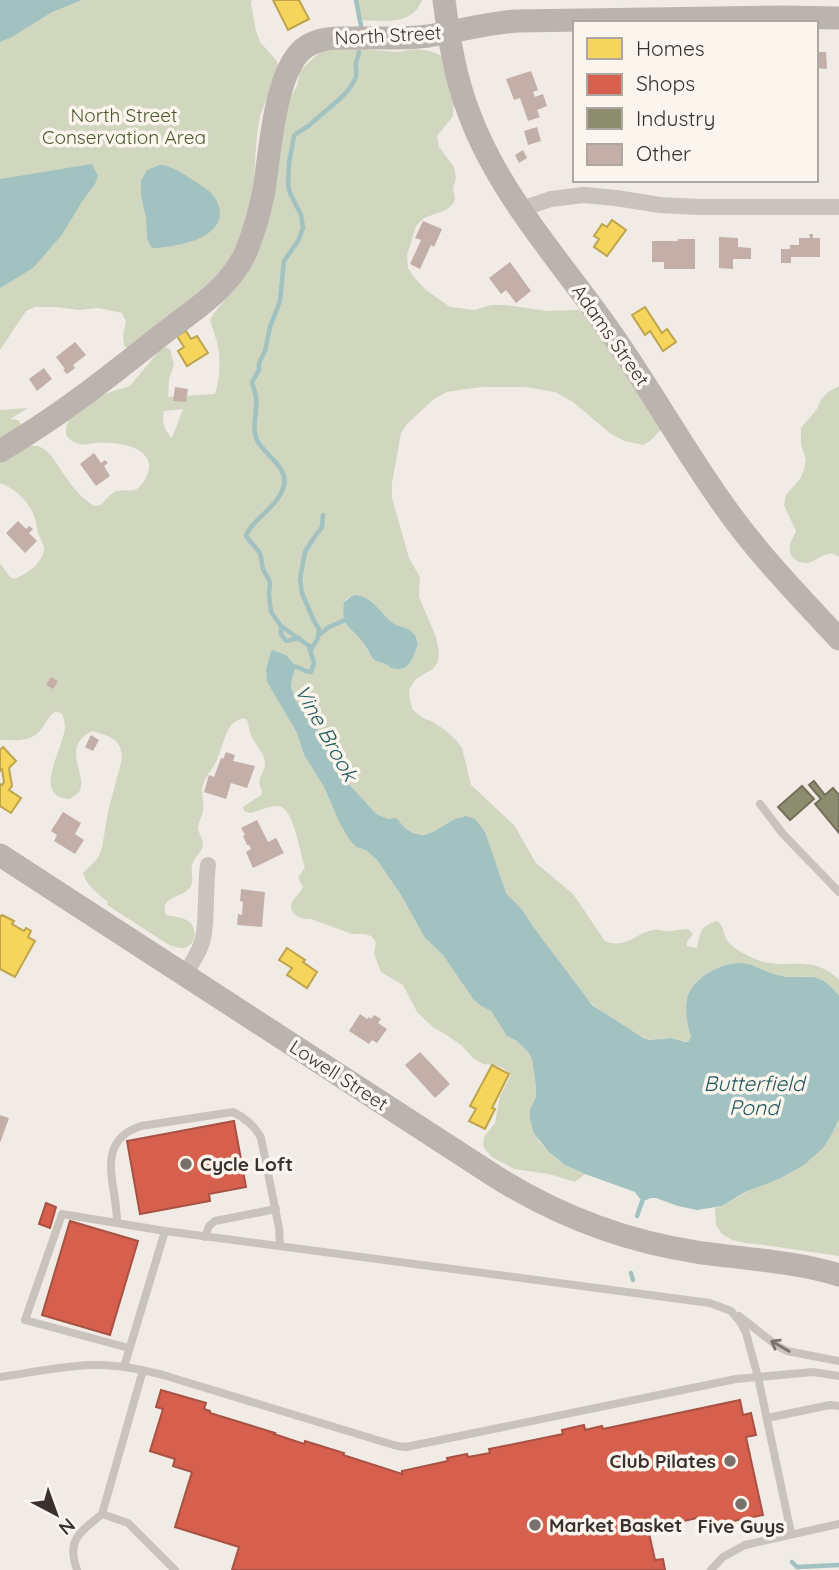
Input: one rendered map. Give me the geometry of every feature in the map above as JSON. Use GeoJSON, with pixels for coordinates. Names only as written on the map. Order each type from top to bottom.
{"type":"FeatureCollection","features":[{"type":"Feature","properties":{"kind":"main road","name":"Adams Street"},"geometry":{"type":"LineString","coordinates":[[444,0],[454,62],[470,116],[488,158],[521,209],[620,345],[736,523],[838,637]]}},
{"type":"Feature","properties":{"kind":"main road","name":"North Street"},"geometry":{"type":"LineString","coordinates":[[0,451],[43,425],[99,385],[206,302],[232,277],[253,234],[262,199],[280,94],[288,72],[301,51],[311,44],[328,38],[407,38],[496,22],[555,19],[839,18]]}},
{"type":"Feature","properties":{"kind":"main road","name":"Lowell Street"},"geometry":{"type":"LineString","coordinates":[[0,855],[532,1198],[568,1216],[651,1243],[778,1262],[836,1274]]}},
{"type":"Feature","properties":{"kind":"street"},"geometry":{"type":"LineString","coordinates":[[521,209],[551,199],[584,195],[699,207],[839,207]]}},
{"type":"Feature","properties":{"kind":"street"},"geometry":{"type":"LineString","coordinates":[[185,975],[204,935],[208,865]]}},
{"type":"Feature","properties":{"kind":"lane"},"geometry":{"type":"LineString","coordinates":[[760,804],[783,834],[839,892]]}},
{"type":"Feature","properties":{"kind":"lane"},"geometry":{"type":"LineString","coordinates":[[117,1223],[111,1161],[120,1138],[141,1126],[228,1112],[240,1115],[260,1135],[280,1234],[280,1246]]}},
{"type":"Feature","properties":{"kind":"lane"},"geometry":{"type":"LineString","coordinates":[[205,1237],[209,1226],[215,1221],[275,1209]]}},
{"type":"Feature","properties":{"kind":"lane"},"geometry":{"type":"LineString","coordinates":[[129,1349],[25,1320],[62,1214],[205,1237],[696,1301],[731,1311],[781,1348],[839,1362]]}},
{"type":"Feature","properties":{"kind":"lane"},"geometry":{"type":"LineString","coordinates":[[124,1367],[165,1231]]}},
{"type":"Feature","properties":{"kind":"lane"},"geometry":{"type":"LineString","coordinates":[[731,1311],[745,1330],[758,1377],[791,1533]]}},
{"type":"Feature","properties":{"kind":"lane"},"geometry":{"type":"LineString","coordinates":[[0,1377],[86,1366],[144,1370],[402,1447],[727,1381],[813,1372],[839,1376]]}},
{"type":"Feature","properties":{"kind":"lane"},"geometry":{"type":"LineString","coordinates":[[77,1570],[73,1555],[76,1537],[102,1514],[144,1370]]}},
{"type":"Feature","properties":{"kind":"lane"},"geometry":{"type":"LineString","coordinates":[[766,1418],[830,1405],[839,1406]]}},
{"type":"Feature","properties":{"kind":"lane"},"geometry":{"type":"LineString","coordinates":[[102,1514],[128,1523],[175,1570]]}},
{"type":"Feature","properties":{"kind":"lane"},"geometry":{"type":"LineString","coordinates":[[711,1570],[723,1556],[752,1542],[839,1524]]}},
{"type":"Feature","properties":{"kind":"green space","name":"North Street Conservation Area"},"geometry":{"type":"Polygon","coordinates":[[[0,0],[252,0],[260,42],[279,66],[260,116],[253,192],[241,243],[222,274],[129,349],[124,346],[126,322],[122,313],[98,308],[79,310],[35,307],[26,311],[0,350],[0,0]]]}},
{"type":"Feature","properties":{"kind":"green space"},"geometry":{"type":"Polygon","coordinates":[[[356,0],[422,0],[411,15],[385,21],[357,20],[356,0]]]}},
{"type":"Feature","properties":{"kind":"green space"},"geometry":{"type":"Polygon","coordinates":[[[334,47],[397,52],[415,49],[440,55],[454,104],[453,116],[437,136],[439,147],[454,167],[455,198],[446,210],[424,218],[416,226],[407,255],[408,268],[426,290],[450,307],[475,310],[491,305],[506,305],[547,311],[578,310],[585,314],[654,412],[661,430],[643,445],[625,441],[611,434],[573,402],[555,392],[525,387],[482,387],[447,392],[434,399],[407,424],[401,433],[392,498],[409,558],[420,577],[419,597],[436,637],[439,652],[434,668],[416,679],[409,689],[413,710],[455,739],[462,748],[471,785],[514,825],[536,863],[573,894],[605,941],[619,943],[648,931],[688,929],[693,934],[687,946],[697,948],[704,928],[717,921],[729,943],[751,957],[777,964],[808,964],[829,972],[839,980],[839,996],[831,986],[810,976],[777,975],[745,963],[726,965],[703,976],[691,988],[686,1005],[691,1037],[689,1041],[668,1038],[650,1040],[633,1033],[584,996],[521,908],[506,893],[494,891],[488,867],[468,841],[457,842],[445,831],[421,834],[411,832],[421,841],[440,840],[457,848],[474,859],[483,873],[480,877],[473,866],[467,866],[469,886],[459,899],[456,919],[449,917],[417,866],[418,852],[387,828],[343,776],[315,723],[295,699],[291,687],[294,664],[286,655],[271,651],[266,669],[267,682],[297,733],[304,755],[324,787],[343,830],[356,847],[366,850],[377,860],[425,938],[443,955],[473,999],[491,1011],[507,1036],[528,1052],[532,1059],[536,1087],[536,1097],[530,1109],[534,1134],[558,1160],[585,1174],[575,1182],[549,1174],[514,1169],[492,1157],[483,1144],[484,1137],[495,1123],[500,1096],[511,1075],[503,1068],[483,1064],[474,1059],[461,1045],[434,1028],[417,1012],[403,985],[381,972],[374,954],[376,942],[371,936],[352,934],[293,913],[292,902],[303,887],[298,878],[305,867],[289,814],[278,806],[250,813],[244,811],[243,807],[261,795],[260,779],[265,764],[247,720],[243,718],[230,727],[216,762],[204,782],[203,813],[198,827],[203,845],[193,863],[190,887],[166,903],[166,915],[185,919],[194,928],[194,938],[190,945],[180,948],[169,945],[107,905],[108,902],[96,892],[83,873],[98,858],[102,848],[122,759],[117,742],[92,731],[82,738],[76,753],[81,785],[79,792],[70,799],[58,796],[52,790],[51,780],[64,734],[62,714],[56,711],[53,713],[33,736],[0,740],[0,563],[14,579],[34,567],[44,548],[34,515],[27,503],[18,493],[0,483],[0,457],[16,449],[38,446],[51,456],[80,495],[94,506],[101,505],[115,492],[139,487],[146,477],[149,464],[146,457],[135,448],[103,443],[82,445],[71,440],[66,435],[66,427],[78,411],[107,393],[130,386],[159,351],[166,347],[170,349],[174,365],[169,379],[168,397],[215,394],[219,354],[210,320],[244,277],[262,243],[272,201],[286,109],[297,86],[300,71],[320,52],[334,47]],[[183,409],[164,411],[164,426],[172,438],[183,409]],[[357,595],[344,602],[343,616],[347,625],[362,641],[374,660],[392,668],[405,667],[411,661],[418,644],[414,634],[393,623],[372,603],[357,595]]]}},
{"type":"Feature","properties":{"kind":"green space"},"geometry":{"type":"Polygon","coordinates":[[[839,386],[839,557],[831,554],[808,563],[801,562],[792,557],[790,551],[796,531],[784,505],[786,495],[804,470],[806,460],[801,444],[801,428],[828,392],[839,386]]]}},
{"type":"Feature","properties":{"kind":"green space"},"geometry":{"type":"Polygon","coordinates":[[[28,408],[10,419],[18,420],[21,424],[19,429],[0,439],[0,410],[28,408]]]}},
{"type":"Feature","properties":{"kind":"green space"},"geometry":{"type":"Polygon","coordinates":[[[839,1119],[839,1256],[745,1243],[722,1234],[716,1225],[715,1208],[804,1165],[823,1147],[839,1119]]]}},
{"type":"Feature","properties":{"kind":"water"},"geometry":{"type":"Polygon","coordinates":[[[0,0],[82,0],[52,12],[0,42],[0,0]]]}},
{"type":"Feature","properties":{"kind":"water"},"geometry":{"type":"Polygon","coordinates":[[[92,164],[98,176],[95,184],[61,236],[33,268],[0,288],[0,179],[92,164]]]}},
{"type":"Feature","properties":{"kind":"water"},"geometry":{"type":"Polygon","coordinates":[[[160,165],[179,172],[210,192],[217,201],[220,214],[218,223],[212,230],[193,241],[152,248],[147,239],[141,181],[147,170],[160,165]]]}},
{"type":"Feature","properties":{"kind":"water"},"geometry":{"type":"Polygon","coordinates":[[[357,595],[368,599],[393,623],[415,635],[418,644],[411,661],[405,667],[392,668],[374,660],[362,641],[347,625],[343,616],[344,602],[357,595]]]}},
{"type":"Feature","properties":{"kind":"water","name":"Butterfield Pond"},"geometry":{"type":"Polygon","coordinates":[[[273,650],[286,655],[294,664],[291,687],[295,699],[315,723],[343,777],[376,814],[388,819],[396,818],[406,829],[423,835],[455,819],[466,816],[475,819],[485,832],[506,893],[521,908],[592,1005],[643,1038],[689,1041],[691,1037],[686,1010],[688,995],[703,976],[726,965],[745,963],[777,975],[817,978],[831,987],[839,996],[839,1119],[823,1148],[804,1165],[781,1178],[745,1192],[722,1206],[697,1210],[656,1198],[640,1199],[635,1192],[565,1165],[549,1152],[534,1134],[530,1120],[530,1109],[536,1097],[532,1059],[517,1041],[507,1036],[491,1011],[473,999],[443,955],[425,938],[377,860],[366,850],[356,847],[349,839],[324,787],[304,755],[297,733],[267,682],[266,669],[273,650]]]}},
{"type":"Feature","properties":{"kind":"building: Homes"},"geometry":{"type":"Polygon","coordinates":[[[273,0],[299,0],[309,19],[288,30],[273,0]]]}},
{"type":"Feature","properties":{"kind":"building: Homes"},"geometry":{"type":"Polygon","coordinates":[[[612,220],[626,230],[607,256],[594,247],[599,239],[594,236],[602,224],[607,227],[612,220]]]}},
{"type":"Feature","properties":{"kind":"building: Homes"},"geometry":{"type":"Polygon","coordinates":[[[645,307],[662,333],[667,329],[676,342],[663,351],[650,331],[645,335],[632,315],[645,307]]]}},
{"type":"Feature","properties":{"kind":"building: Homes"},"geometry":{"type":"Polygon","coordinates":[[[186,331],[191,339],[197,336],[208,353],[187,366],[178,351],[184,347],[177,336],[186,331]]]}},
{"type":"Feature","properties":{"kind":"building: Homes"},"geometry":{"type":"Polygon","coordinates":[[[3,747],[16,761],[9,768],[12,786],[9,790],[21,798],[11,813],[0,806],[0,784],[4,782],[2,769],[0,771],[0,750],[3,747]]]}},
{"type":"Feature","properties":{"kind":"building: Homes"},"geometry":{"type":"Polygon","coordinates":[[[2,915],[14,921],[12,924],[24,931],[26,928],[31,931],[28,937],[35,941],[15,977],[0,969],[2,915]]]}},
{"type":"Feature","properties":{"kind":"building: Homes"},"geometry":{"type":"Polygon","coordinates":[[[287,948],[317,972],[307,988],[287,975],[292,968],[279,960],[287,948]]]}},
{"type":"Feature","properties":{"kind":"building: Homes"},"geometry":{"type":"Polygon","coordinates":[[[492,1065],[509,1074],[485,1129],[469,1121],[476,1109],[470,1106],[492,1065]]]}},
{"type":"Feature","properties":{"kind":"building: Shops","name":"Cycle Loft"},"geometry":{"type":"Polygon","coordinates":[[[234,1121],[246,1187],[209,1194],[210,1201],[140,1214],[127,1141],[234,1121]]]}},
{"type":"Feature","properties":{"kind":"building: Shops"},"geometry":{"type":"Polygon","coordinates":[[[46,1203],[56,1207],[50,1228],[39,1224],[46,1203]]]}},
{"type":"Feature","properties":{"kind":"building: Shops"},"geometry":{"type":"Polygon","coordinates":[[[70,1221],[138,1241],[110,1335],[42,1315],[70,1221]]]}},
{"type":"Feature","properties":{"kind":"building: Shops"},"geometry":{"type":"Polygon","coordinates":[[[161,1390],[206,1403],[204,1409],[210,1413],[304,1444],[305,1441],[344,1453],[343,1455],[402,1474],[402,1471],[448,1461],[447,1458],[490,1453],[489,1449],[563,1434],[562,1430],[584,1425],[585,1430],[602,1426],[603,1429],[740,1400],[743,1415],[751,1413],[756,1435],[746,1437],[763,1515],[699,1528],[697,1518],[648,1529],[655,1560],[663,1559],[665,1570],[232,1570],[239,1547],[175,1527],[192,1472],[173,1466],[175,1459],[150,1451],[163,1409],[156,1407],[161,1390]]]}},
{"type":"Feature","properties":{"kind":"building: Industry"},"geometry":{"type":"Polygon","coordinates":[[[814,781],[825,795],[833,788],[839,795],[839,833],[815,804],[821,799],[809,785],[814,781]]]}},
{"type":"Feature","properties":{"kind":"building: Industry"},"geometry":{"type":"Polygon","coordinates":[[[802,786],[814,799],[790,820],[778,807],[802,786]]]}},
{"type":"Feature","properties":{"kind":"building: Other"},"geometry":{"type":"Polygon","coordinates":[[[818,52],[826,52],[827,69],[818,68],[818,52]]]}},
{"type":"Feature","properties":{"kind":"building: Other"},"geometry":{"type":"Polygon","coordinates":[[[531,71],[538,90],[533,92],[535,97],[543,94],[547,106],[537,110],[540,117],[528,121],[520,98],[514,100],[506,79],[531,71]]]}},
{"type":"Feature","properties":{"kind":"building: Other"},"geometry":{"type":"Polygon","coordinates":[[[537,127],[541,141],[528,145],[524,131],[537,127]]]}},
{"type":"Feature","properties":{"kind":"building: Other"},"geometry":{"type":"Polygon","coordinates":[[[523,150],[527,158],[519,163],[515,155],[523,150]]]}},
{"type":"Feature","properties":{"kind":"building: Other"},"geometry":{"type":"Polygon","coordinates":[[[423,221],[442,229],[420,269],[410,264],[421,240],[415,238],[423,221]]]}},
{"type":"Feature","properties":{"kind":"building: Other"},"geometry":{"type":"Polygon","coordinates":[[[809,234],[813,234],[813,238],[820,238],[820,257],[791,257],[791,263],[781,263],[781,249],[799,245],[799,238],[810,238],[809,234]]]}},
{"type":"Feature","properties":{"kind":"building: Other"},"geometry":{"type":"Polygon","coordinates":[[[719,237],[738,238],[738,247],[751,248],[751,259],[733,259],[733,269],[719,268],[719,237]]]}},
{"type":"Feature","properties":{"kind":"building: Other"},"geometry":{"type":"Polygon","coordinates":[[[695,239],[695,269],[664,269],[664,262],[652,262],[652,241],[695,239]]]}},
{"type":"Feature","properties":{"kind":"building: Other"},"geometry":{"type":"Polygon","coordinates":[[[510,262],[531,291],[516,303],[506,290],[501,294],[489,278],[510,262]]]}},
{"type":"Feature","properties":{"kind":"building: Other"},"geometry":{"type":"Polygon","coordinates":[[[75,342],[86,355],[73,365],[75,368],[67,374],[56,357],[75,342]]]}},
{"type":"Feature","properties":{"kind":"building: Other"},"geometry":{"type":"Polygon","coordinates":[[[44,368],[52,379],[37,391],[29,379],[44,368]]]}},
{"type":"Feature","properties":{"kind":"building: Other"},"geometry":{"type":"Polygon","coordinates":[[[175,387],[188,389],[186,402],[173,401],[175,387]]]}},
{"type":"Feature","properties":{"kind":"building: Other"},"geometry":{"type":"Polygon","coordinates":[[[94,453],[101,463],[105,460],[108,463],[104,466],[110,476],[96,486],[80,464],[94,453]]]}},
{"type":"Feature","properties":{"kind":"building: Other"},"geometry":{"type":"Polygon","coordinates":[[[18,521],[26,529],[29,526],[33,529],[29,533],[37,541],[25,553],[6,533],[18,521]]]}},
{"type":"Feature","properties":{"kind":"building: Other"},"geometry":{"type":"Polygon","coordinates":[[[51,677],[58,681],[53,689],[46,685],[51,677]]]}},
{"type":"Feature","properties":{"kind":"building: Other"},"geometry":{"type":"Polygon","coordinates":[[[91,735],[99,740],[93,751],[85,747],[91,735]]]}},
{"type":"Feature","properties":{"kind":"building: Other"},"geometry":{"type":"Polygon","coordinates":[[[226,752],[235,755],[233,761],[255,766],[247,788],[231,783],[226,799],[204,792],[209,775],[214,777],[226,752]]]}},
{"type":"Feature","properties":{"kind":"building: Other"},"geometry":{"type":"Polygon","coordinates":[[[63,812],[81,823],[75,834],[84,840],[75,854],[54,841],[57,835],[51,831],[63,812]]]}},
{"type":"Feature","properties":{"kind":"building: Other"},"geometry":{"type":"Polygon","coordinates":[[[257,820],[268,842],[276,838],[284,853],[253,868],[246,852],[251,849],[241,828],[257,820]]]}},
{"type":"Feature","properties":{"kind":"building: Other"},"geometry":{"type":"Polygon","coordinates":[[[241,889],[265,892],[262,927],[237,925],[238,914],[242,915],[241,889]]]}},
{"type":"Feature","properties":{"kind":"building: Other"},"geometry":{"type":"Polygon","coordinates":[[[360,1014],[367,1019],[374,1015],[381,1019],[378,1023],[387,1029],[377,1043],[372,1040],[369,1044],[349,1031],[360,1014]]]}},
{"type":"Feature","properties":{"kind":"building: Other"},"geometry":{"type":"Polygon","coordinates":[[[420,1052],[450,1084],[435,1098],[405,1065],[420,1052]]]}},
{"type":"Feature","properties":{"kind":"building: Other"},"geometry":{"type":"Polygon","coordinates":[[[0,1115],[9,1118],[0,1143],[0,1115]]]}},
{"type":"Feature","properties":{"kind":"waterway","name":"Vine Brook"},"geometry":{"type":"LineString","coordinates":[[356,0],[361,26]]}},
{"type":"Feature","properties":{"kind":"waterway","name":"Vine Brook"},"geometry":{"type":"LineString","coordinates":[[290,666],[311,672],[314,663],[309,646],[281,626],[271,612],[270,582],[263,569],[260,553],[246,536],[277,500],[284,485],[279,466],[260,445],[255,435],[256,397],[252,382],[259,370],[280,301],[284,261],[298,241],[303,228],[301,215],[288,185],[294,136],[310,125],[352,85],[356,77],[359,52]]}},
{"type":"Feature","properties":{"kind":"waterway"},"geometry":{"type":"LineString","coordinates":[[311,649],[318,638],[319,629],[302,593],[300,579],[305,552],[322,527],[323,515]]}},
{"type":"Feature","properties":{"kind":"waterway"},"geometry":{"type":"LineString","coordinates":[[320,634],[345,620]]}},
{"type":"Feature","properties":{"kind":"waterway"},"geometry":{"type":"LineString","coordinates":[[281,627],[281,634],[286,641],[299,638]]}},
{"type":"Feature","properties":{"kind":"waterway","name":"Vine Brook"},"geometry":{"type":"LineString","coordinates":[[637,1216],[644,1196]]}},
{"type":"Feature","properties":{"kind":"waterway","name":"Vine Brook"},"geometry":{"type":"LineString","coordinates":[[631,1273],[633,1280]]}},
{"type":"Feature","properties":{"kind":"waterway","name":"Vine Brook"},"geometry":{"type":"LineString","coordinates":[[792,1562],[797,1567],[839,1565]]}},
{"type":"Feature","properties":{"kind":"place","name":"Cycle Loft"},"geometry":{"type":"Point","coordinates":[186,1164]}},
{"type":"Feature","properties":{"kind":"place","name":"Club Pilates"},"geometry":{"type":"Point","coordinates":[730,1461]}},
{"type":"Feature","properties":{"kind":"place","name":"Five Guys"},"geometry":{"type":"Point","coordinates":[741,1504]}},
{"type":"Feature","properties":{"kind":"place","name":"Market Basket"},"geometry":{"type":"Point","coordinates":[535,1525]}}]}
